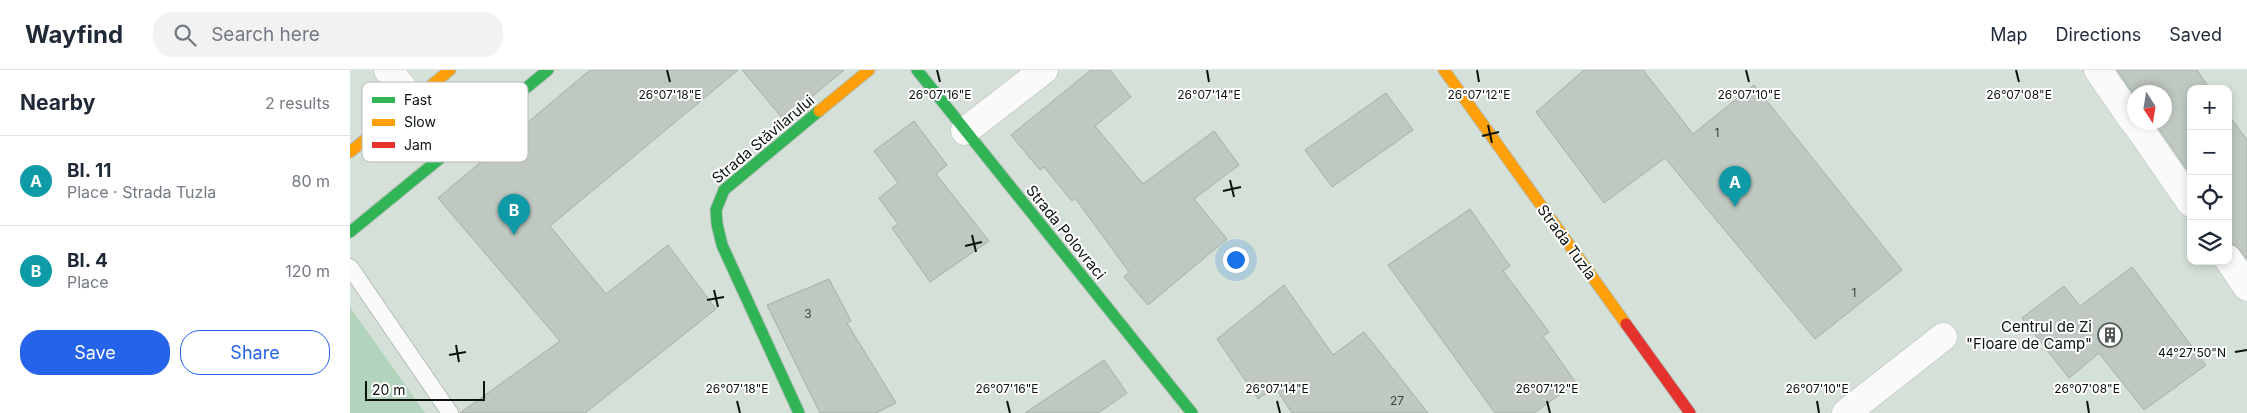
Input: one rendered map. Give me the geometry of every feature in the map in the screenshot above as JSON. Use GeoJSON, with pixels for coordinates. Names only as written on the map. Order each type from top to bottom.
{"type":"FeatureCollection","features":[{"type":"Feature","properties":{"kind":"street"},"geometry":{"type":"LineString","coordinates":[[388,70],[398,82]]}},
{"type":"Feature","properties":{"kind":"street"},"geometry":{"type":"LineString","coordinates":[[435,82],[450,70]]}},
{"type":"Feature","properties":{"kind":"street"},"geometry":{"type":"LineString","coordinates":[[528,86],[548,70]]}},
{"type":"Feature","properties":{"kind":"street","name":"Strada Stăvilarului"},"geometry":{"type":"LineString","coordinates":[[798,413],[722,245],[715,217],[715,206],[724,190],[870,70]]}},
{"type":"Feature","properties":{"kind":"street","name":"Strada Polovraci"},"geometry":{"type":"LineString","coordinates":[[917,70],[1192,413]]}},
{"type":"Feature","properties":{"kind":"street"},"geometry":{"type":"LineString","coordinates":[[966,131],[1044,70]]}},
{"type":"Feature","properties":{"kind":"street","name":"Strada Tuzla"},"geometry":{"type":"LineString","coordinates":[[1444,70],[1690,413]]}},
{"type":"Feature","properties":{"kind":"street"},"geometry":{"type":"LineString","coordinates":[[2098,70],[2127,111]]}},
{"type":"Feature","properties":{"kind":"street"},"geometry":{"type":"LineString","coordinates":[[2140,130],[2187,198]]}},
{"type":"Feature","properties":{"kind":"street"},"geometry":{"type":"LineString","coordinates":[[350,152],[362,142]]}},
{"type":"Feature","properties":{"kind":"street"},"geometry":{"type":"LineString","coordinates":[[350,232],[436,162]]}},
{"type":"Feature","properties":{"kind":"street"},"geometry":{"type":"LineString","coordinates":[[2232,265],[2247,287]]}},
{"type":"Feature","properties":{"kind":"street"},"geometry":{"type":"LineString","coordinates":[[1846,413],[1943,337]]}},
{"type":"Feature","properties":{"kind":"lane"},"geometry":{"type":"LineString","coordinates":[[350,267],[450,413]]}},
{"type":"Feature","properties":{"kind":"green space"},"geometry":{"type":"Polygon","coordinates":[[[350,307],[425,413],[350,413],[350,307]]]}},
{"type":"Feature","properties":{"kind":"building"},"geometry":{"type":"Polygon","coordinates":[[[590,70],[738,70],[550,226],[606,294],[668,245],[716,309],[585,413],[460,413],[560,341],[438,198],[481,162],[528,162],[528,122],[590,70]]]}},
{"type":"Feature","properties":{"kind":"building"},"geometry":{"type":"Polygon","coordinates":[[[742,70],[844,70],[784,120],[742,70]]]}},
{"type":"Feature","properties":{"kind":"building"},"geometry":{"type":"Polygon","coordinates":[[[1091,70],[1110,70],[1131,97],[1095,126],[1143,184],[1214,131],[1239,165],[1194,199],[1227,239],[1148,305],[1124,277],[1129,272],[1075,198],[1072,201],[1044,167],[1040,170],[1011,135],[1091,70]]]}},
{"type":"Feature","properties":{"kind":"building"},"geometry":{"type":"Polygon","coordinates":[[[1584,70],[1643,70],[1693,134],[1754,85],[1902,270],[1815,339],[1665,158],[1604,203],[1536,112],[1584,70]]]}},
{"type":"Feature","properties":{"kind":"building"},"geometry":{"type":"Polygon","coordinates":[[[2117,70],[2197,70],[2207,85],[2187,85],[2187,169],[2160,130],[2172,130],[2172,85],[2127,85],[2117,70]]]}},
{"type":"Feature","properties":{"kind":"building"},"geometry":{"type":"Polygon","coordinates":[[[1386,93],[1413,130],[1332,187],[1305,150],[1386,93]]]}},
{"type":"Feature","properties":{"kind":"building"},"geometry":{"type":"Polygon","coordinates":[[[2232,119],[2247,140],[2247,259],[2235,245],[2232,245],[2232,119]]]}},
{"type":"Feature","properties":{"kind":"building"},"geometry":{"type":"Polygon","coordinates":[[[914,121],[947,165],[936,174],[989,241],[930,282],[892,228],[898,224],[879,198],[898,183],[874,151],[914,121]]]}},
{"type":"Feature","properties":{"kind":"building"},"geometry":{"type":"Polygon","coordinates":[[[1470,209],[1510,266],[1503,271],[1549,332],[1543,336],[1576,383],[1534,413],[1495,413],[1388,265],[1470,209]]]}},
{"type":"Feature","properties":{"kind":"building","name":"Centrul de Zi \"Floare de Camp\""},"geometry":{"type":"Polygon","coordinates":[[[2132,267],[2206,365],[2144,410],[2099,353],[2069,378],[2022,318],[2064,286],[2080,306],[2132,267]]]}},
{"type":"Feature","properties":{"kind":"building"},"geometry":{"type":"Polygon","coordinates":[[[829,279],[851,321],[847,323],[896,403],[876,413],[820,413],[767,305],[829,279]]]}},
{"type":"Feature","properties":{"kind":"building"},"geometry":{"type":"Polygon","coordinates":[[[1284,285],[1333,355],[1364,332],[1428,413],[1292,413],[1275,387],[1258,399],[1217,339],[1284,285]]]}},
{"type":"Feature","properties":{"kind":"building"},"geometry":{"type":"Polygon","coordinates":[[[1104,360],[1127,393],[1098,413],[1025,413],[1104,360]]]}},
{"type":"Feature","properties":{"kind":"traffic: fast"},"geometry":{"type":"LineString","coordinates":[[528,86],[548,70]]}},
{"type":"Feature","properties":{"kind":"traffic: fast"},"geometry":{"type":"LineString","coordinates":[[917,70],[1192,413]]}},
{"type":"Feature","properties":{"kind":"traffic: fast"},"geometry":{"type":"LineString","coordinates":[[799,413],[722,245],[716,210],[724,190],[819,111]]}},
{"type":"Feature","properties":{"kind":"traffic: fast"},"geometry":{"type":"LineString","coordinates":[[350,232],[436,162]]}},
{"type":"Feature","properties":{"kind":"traffic: slow"},"geometry":{"type":"LineString","coordinates":[[435,82],[450,70]]}},
{"type":"Feature","properties":{"kind":"traffic: slow"},"geometry":{"type":"LineString","coordinates":[[819,111],[869,70]]}},
{"type":"Feature","properties":{"kind":"traffic: slow"},"geometry":{"type":"LineString","coordinates":[[1444,70],[1626,324]]}},
{"type":"Feature","properties":{"kind":"traffic: slow"},"geometry":{"type":"LineString","coordinates":[[350,152],[362,142]]}},
{"type":"Feature","properties":{"kind":"traffic: jam"},"geometry":{"type":"LineString","coordinates":[[1626,324],[1690,413]]}},
{"type":"Feature","properties":{"kind":"place","name":"Bl. 11"},"geometry":{"type":"Point","coordinates":[1735,207]}},
{"type":"Feature","properties":{"kind":"place","name":"Bl. 4"},"geometry":{"type":"Point","coordinates":[514,235]}},
{"type":"Feature","properties":{"kind":"place","name":"Centrul de Zi \"Floare de Camp\""},"geometry":{"type":"Point","coordinates":[2110,335]}}]}
